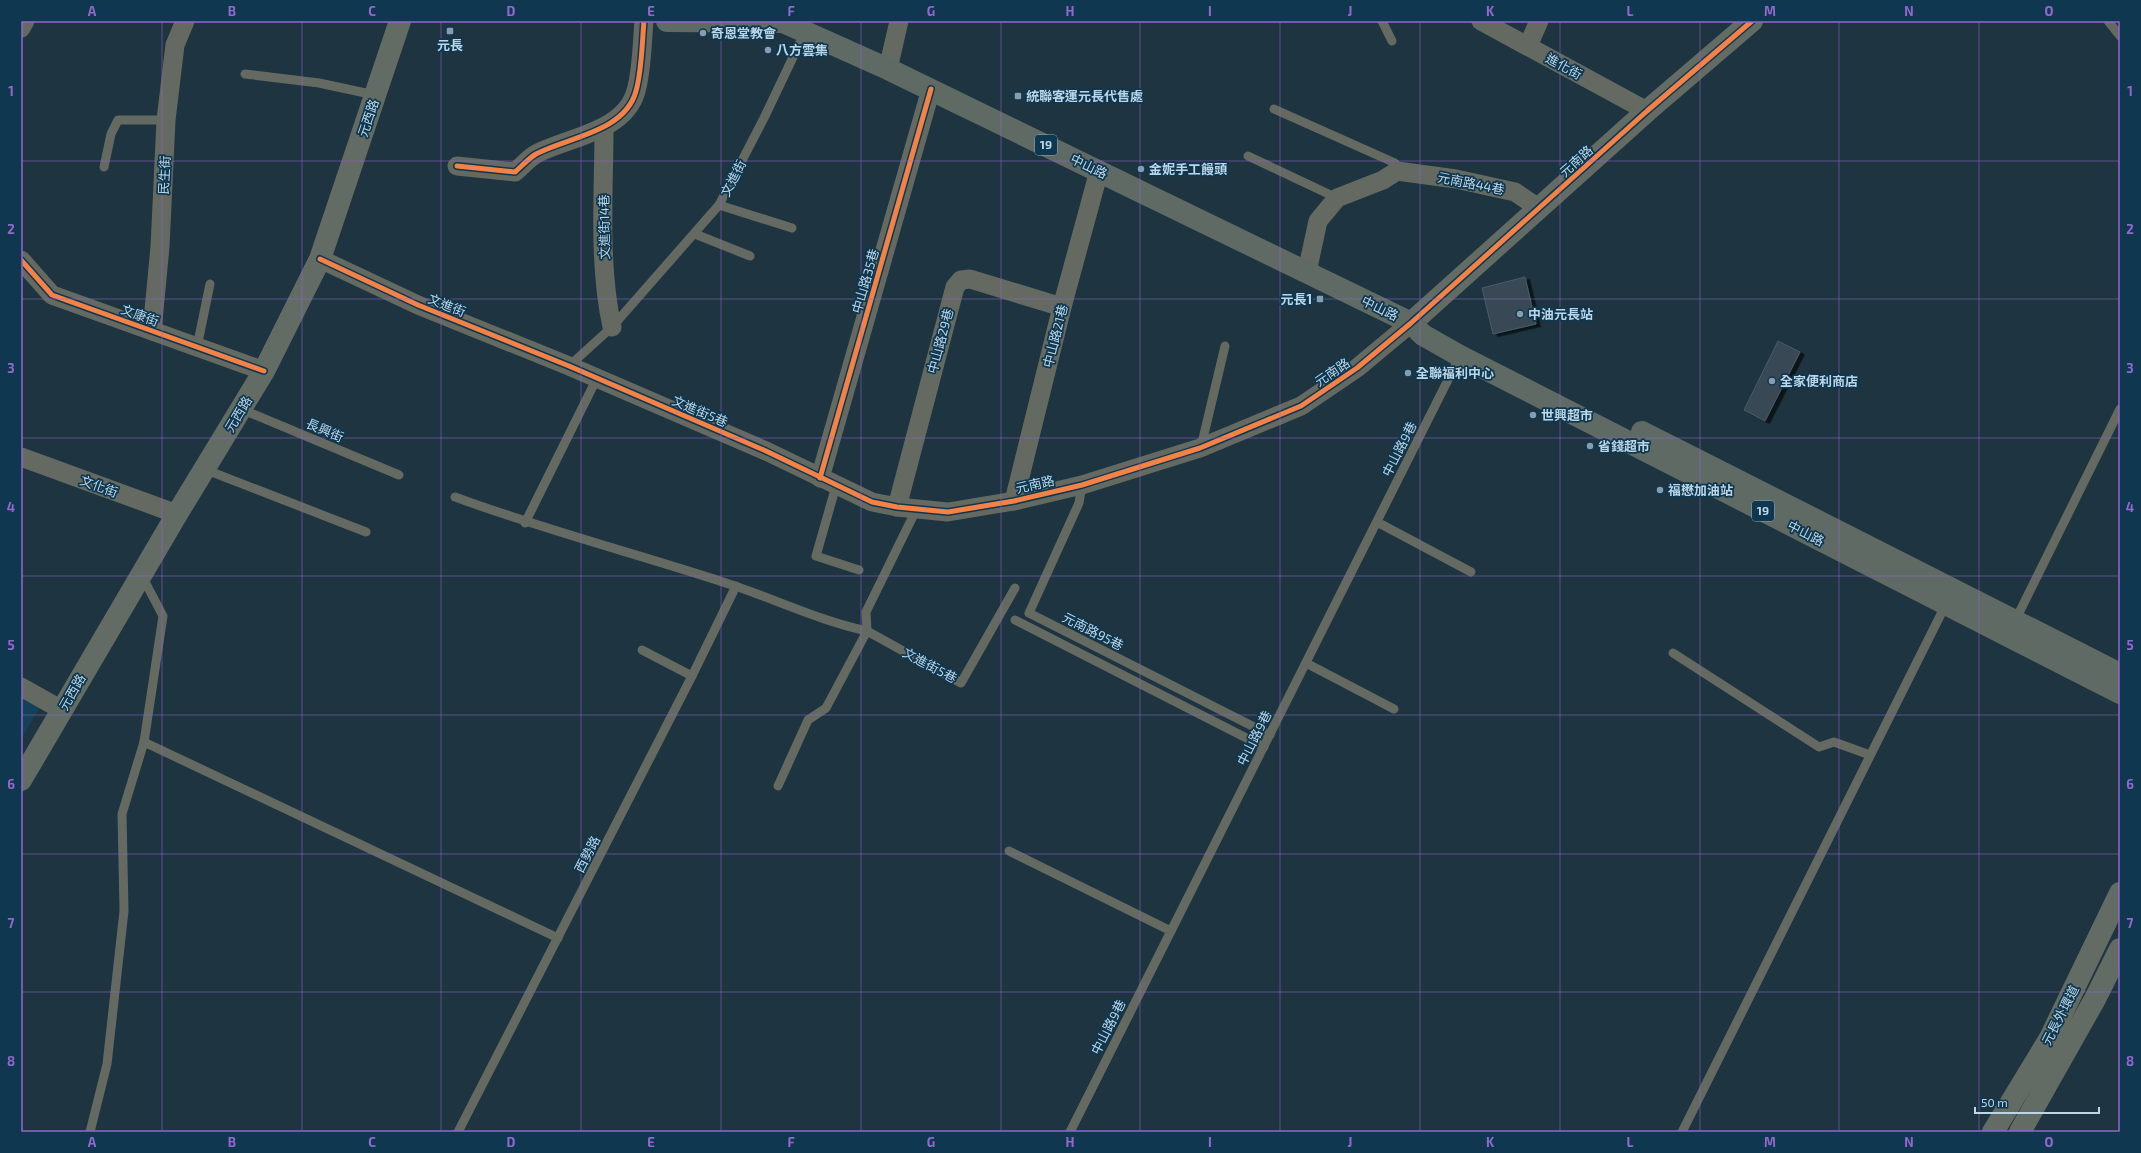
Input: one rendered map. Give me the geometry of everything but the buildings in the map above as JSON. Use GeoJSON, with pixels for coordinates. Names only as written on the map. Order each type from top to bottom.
{"type":"FeatureCollection","features":[{"type":"Feature","properties":{"kind":"main road","name":"中山路"},"geometry":{"type":"LineString","coordinates":[[667,21],[784,22],[931,89],[1411,323],[1423,335],[1460,356],[1950,598],[2012,628],[2120,674]]}},
{"type":"Feature","properties":{"kind":"main road","name":"中山路"},"geometry":{"type":"LineString","coordinates":[[1411,323],[1430,324],[1950,598]]}},
{"type":"Feature","properties":{"kind":"main road","name":"中山路"},"geometry":{"type":"LineString","coordinates":[[2012,628],[2120,693]]}},
{"type":"Feature","properties":{"kind":"street"},"geometry":{"type":"LineString","coordinates":[[21,28],[25,21]]}},
{"type":"Feature","properties":{"kind":"street","name":"民生街"},"geometry":{"type":"LineString","coordinates":[[152,331],[160,247],[166,120],[175,45],[185,21]]}},
{"type":"Feature","properties":{"kind":"street","name":"元西路"},"geometry":{"type":"LineString","coordinates":[[21,780],[177,514],[264,371],[320,259],[400,21]]}},
{"type":"Feature","properties":{"kind":"street"},"geometry":{"type":"LineString","coordinates":[[458,166],[515,172],[535,154],[568,140],[597,132],[625,111],[636,92],[644,21]]}},
{"type":"Feature","properties":{"kind":"street"},"geometry":{"type":"LineString","coordinates":[[888,69],[900,21]]}},
{"type":"Feature","properties":{"kind":"street","name":"進化街"},"geometry":{"type":"LineString","coordinates":[[1481,21],[1647,112]]}},
{"type":"Feature","properties":{"kind":"street"},"geometry":{"type":"LineString","coordinates":[[1528,46],[1539,21]]}},
{"type":"Feature","properties":{"kind":"street","name":"元南路"},"geometry":{"type":"LineString","coordinates":[[828,482],[872,502],[916,510],[948,512],[1014,501],[1082,485],[1200,448],[1301,406],[1357,368],[1411,323],[1647,112],[1752,21]]}},
{"type":"Feature","properties":{"kind":"street","name":"中山路35巷"},"geometry":{"type":"LineString","coordinates":[[828,482],[931,89]]}},
{"type":"Feature","properties":{"kind":"street","name":"文進街14巷"},"geometry":{"type":"LineString","coordinates":[[604,127],[604,247],[607,302],[612,327]]}},
{"type":"Feature","properties":{"kind":"street","name":"中山路21巷"},"geometry":{"type":"LineString","coordinates":[[1014,501],[1062,307],[1099,171]]}},
{"type":"Feature","properties":{"kind":"street"},"geometry":{"type":"LineString","coordinates":[[1307,272],[1318,221],[1337,198],[1383,180],[1397,171]]}},
{"type":"Feature","properties":{"kind":"street","name":"元南路44巷"},"geometry":{"type":"LineString","coordinates":[[1397,171],[1456,179],[1515,192],[1540,209]]}},
{"type":"Feature","properties":{"kind":"street","name":"文進街"},"geometry":{"type":"LineString","coordinates":[[320,259],[418,306],[569,366]]}},
{"type":"Feature","properties":{"kind":"street","name":"文康街"},"geometry":{"type":"LineString","coordinates":[[21,260],[52,295],[264,371]]}},
{"type":"Feature","properties":{"kind":"street","name":"中山路29巷"},"geometry":{"type":"LineString","coordinates":[[897,507],[955,287],[961,280],[970,279],[1062,307]]}},
{"type":"Feature","properties":{"kind":"street","name":"文進街5巷"},"geometry":{"type":"LineString","coordinates":[[569,366],[766,451],[828,482]]}},
{"type":"Feature","properties":{"kind":"street","name":"文化街"},"geometry":{"type":"LineString","coordinates":[[21,457],[177,514]]}},
{"type":"Feature","properties":{"kind":"street"},"geometry":{"type":"LineString","coordinates":[[21,687],[62,710]]}},
{"type":"Feature","properties":{"kind":"street","name":"元長外環道"},"geometry":{"type":"LineString","coordinates":[[1993,1132],[2050,1038],[2120,893]]}},
{"type":"Feature","properties":{"kind":"street","name":"元長外環道"},"geometry":{"type":"LineString","coordinates":[[2020,1132],[2095,999],[2120,949]]}},
{"type":"Feature","properties":{"kind":"lane"},"geometry":{"type":"LineString","coordinates":[[1382,21],[1392,41]]}},
{"type":"Feature","properties":{"kind":"lane"},"geometry":{"type":"LineString","coordinates":[[2108,21],[2120,36]]}},
{"type":"Feature","properties":{"kind":"lane","name":"文進街"},"geometry":{"type":"LineString","coordinates":[[569,366],[612,327],[659,271],[695,234],[719,205],[764,118],[805,32]]}},
{"type":"Feature","properties":{"kind":"lane"},"geometry":{"type":"LineString","coordinates":[[245,74],[319,83],[376,95]]}},
{"type":"Feature","properties":{"kind":"lane"},"geometry":{"type":"LineString","coordinates":[[1274,109],[1395,163],[1397,171]]}},
{"type":"Feature","properties":{"kind":"lane"},"geometry":{"type":"LineString","coordinates":[[104,168],[110,134],[118,120],[166,120]]}},
{"type":"Feature","properties":{"kind":"lane"},"geometry":{"type":"LineString","coordinates":[[1248,156],[1337,198]]}},
{"type":"Feature","properties":{"kind":"lane"},"geometry":{"type":"LineString","coordinates":[[719,205],[792,228]]}},
{"type":"Feature","properties":{"kind":"lane"},"geometry":{"type":"LineString","coordinates":[[695,234],[750,256]]}},
{"type":"Feature","properties":{"kind":"lane"},"geometry":{"type":"LineString","coordinates":[[197,347],[210,284]]}},
{"type":"Feature","properties":{"kind":"lane"},"geometry":{"type":"LineString","coordinates":[[1200,448],[1225,346]]}},
{"type":"Feature","properties":{"kind":"lane","name":"中山路9巷"},"geometry":{"type":"LineString","coordinates":[[1070,1132],[1460,356]]}},
{"type":"Feature","properties":{"kind":"lane"},"geometry":{"type":"LineString","coordinates":[[525,523],[597,378]]}},
{"type":"Feature","properties":{"kind":"lane","name":"長興街"},"geometry":{"type":"LineString","coordinates":[[241,409],[399,475]]}},
{"type":"Feature","properties":{"kind":"lane"},"geometry":{"type":"LineString","coordinates":[[2012,628],[2120,409]]}},
{"type":"Feature","properties":{"kind":"lane"},"geometry":{"type":"LineString","coordinates":[[204,469],[366,532]]}},
{"type":"Feature","properties":{"kind":"lane"},"geometry":{"type":"LineString","coordinates":[[828,482],[816,556],[858,570]]}},
{"type":"Feature","properties":{"kind":"lane","name":"元南路95巷"},"geometry":{"type":"LineString","coordinates":[[1082,485],[1079,503],[1029,613],[1270,735]]}},
{"type":"Feature","properties":{"kind":"lane","name":"文進街5巷"},"geometry":{"type":"LineString","coordinates":[[455,497],[525,523],[736,586],[838,625],[867,631],[961,683],[1015,588]]}},
{"type":"Feature","properties":{"kind":"lane"},"geometry":{"type":"LineString","coordinates":[[778,786],[808,720],[826,708],[867,631],[866,612],[916,510]]}},
{"type":"Feature","properties":{"kind":"lane"},"geometry":{"type":"LineString","coordinates":[[1377,522],[1471,572]]}},
{"type":"Feature","properties":{"kind":"lane"},"geometry":{"type":"LineString","coordinates":[[90,1132],[107,1064],[124,911],[122,814],[144,742],[163,616],[141,575]]}},
{"type":"Feature","properties":{"kind":"lane","name":"西勢路"},"geometry":{"type":"LineString","coordinates":[[458,1132],[692,676],[736,586]]}},
{"type":"Feature","properties":{"kind":"lane"},"geometry":{"type":"LineString","coordinates":[[1682,1132],[1950,598]]}},
{"type":"Feature","properties":{"kind":"lane"},"geometry":{"type":"LineString","coordinates":[[1015,620],[1264,747]]}},
{"type":"Feature","properties":{"kind":"lane"},"geometry":{"type":"LineString","coordinates":[[642,650],[692,676]]}},
{"type":"Feature","properties":{"kind":"lane"},"geometry":{"type":"LineString","coordinates":[[1673,653],[1819,747],[1834,742],[1870,755]]}},
{"type":"Feature","properties":{"kind":"lane"},"geometry":{"type":"LineString","coordinates":[[1306,663],[1394,709]]}},
{"type":"Feature","properties":{"kind":"lane"},"geometry":{"type":"LineString","coordinates":[[144,742],[558,938]]}},
{"type":"Feature","properties":{"kind":"lane"},"geometry":{"type":"LineString","coordinates":[[1009,851],[1170,931]]}},
{"type":"Feature","properties":{"kind":"shaded area"},"geometry":{"type":"Polygon","coordinates":[[[21,697],[40,707],[21,739],[21,697]]]}},
{"type":"Feature","properties":{"kind":"cycle path"},"geometry":{"type":"LineString","coordinates":[[457,166],[515,172],[536,154],[594,132],[620,116],[630,105],[636,91],[641,65],[644,21]]}},
{"type":"Feature","properties":{"kind":"cycle path"},"geometry":{"type":"LineString","coordinates":[[320,259],[418,305],[569,366],[766,451],[872,502],[897,507],[948,512],[1014,501],[1082,485],[1200,448],[1301,406],[1357,368],[1411,323],[1647,111],[1752,21]]}},
{"type":"Feature","properties":{"kind":"cycle path"},"geometry":{"type":"LineString","coordinates":[[820,478],[931,89]]}},
{"type":"Feature","properties":{"kind":"cycle path"},"geometry":{"type":"LineString","coordinates":[[21,260],[52,295],[264,371]]}},
{"type":"Feature","properties":{"kind":"place","name":"元長"},"geometry":{"type":"Point","coordinates":[450,31]}},
{"type":"Feature","properties":{"kind":"place","name":"奇恩堂教會"},"geometry":{"type":"Point","coordinates":[703,33]}},
{"type":"Feature","properties":{"kind":"place","name":"八方雲集"},"geometry":{"type":"Point","coordinates":[768,50]}},
{"type":"Feature","properties":{"kind":"place","name":"統聯客運元長代售處"},"geometry":{"type":"Point","coordinates":[1018,96]}},
{"type":"Feature","properties":{"kind":"place","name":"金妮手工饅頭"},"geometry":{"type":"Point","coordinates":[1141,169]}},
{"type":"Feature","properties":{"kind":"place","name":"元長1"},"geometry":{"type":"Point","coordinates":[1320,299]}},
{"type":"Feature","properties":{"kind":"place","name":"中油元長站"},"geometry":{"type":"Point","coordinates":[1520,314]}},
{"type":"Feature","properties":{"kind":"place","name":"全聯福利中心"},"geometry":{"type":"Point","coordinates":[1408,373]}},
{"type":"Feature","properties":{"kind":"place","name":"全家便利商店"},"geometry":{"type":"Point","coordinates":[1772,381]}},
{"type":"Feature","properties":{"kind":"place","name":"世興超市"},"geometry":{"type":"Point","coordinates":[1533,415]}},
{"type":"Feature","properties":{"kind":"place","name":"省錢超市"},"geometry":{"type":"Point","coordinates":[1590,446]}},
{"type":"Feature","properties":{"kind":"place","name":"福懋加油站"},"geometry":{"type":"Point","coordinates":[1660,490]}}]}
